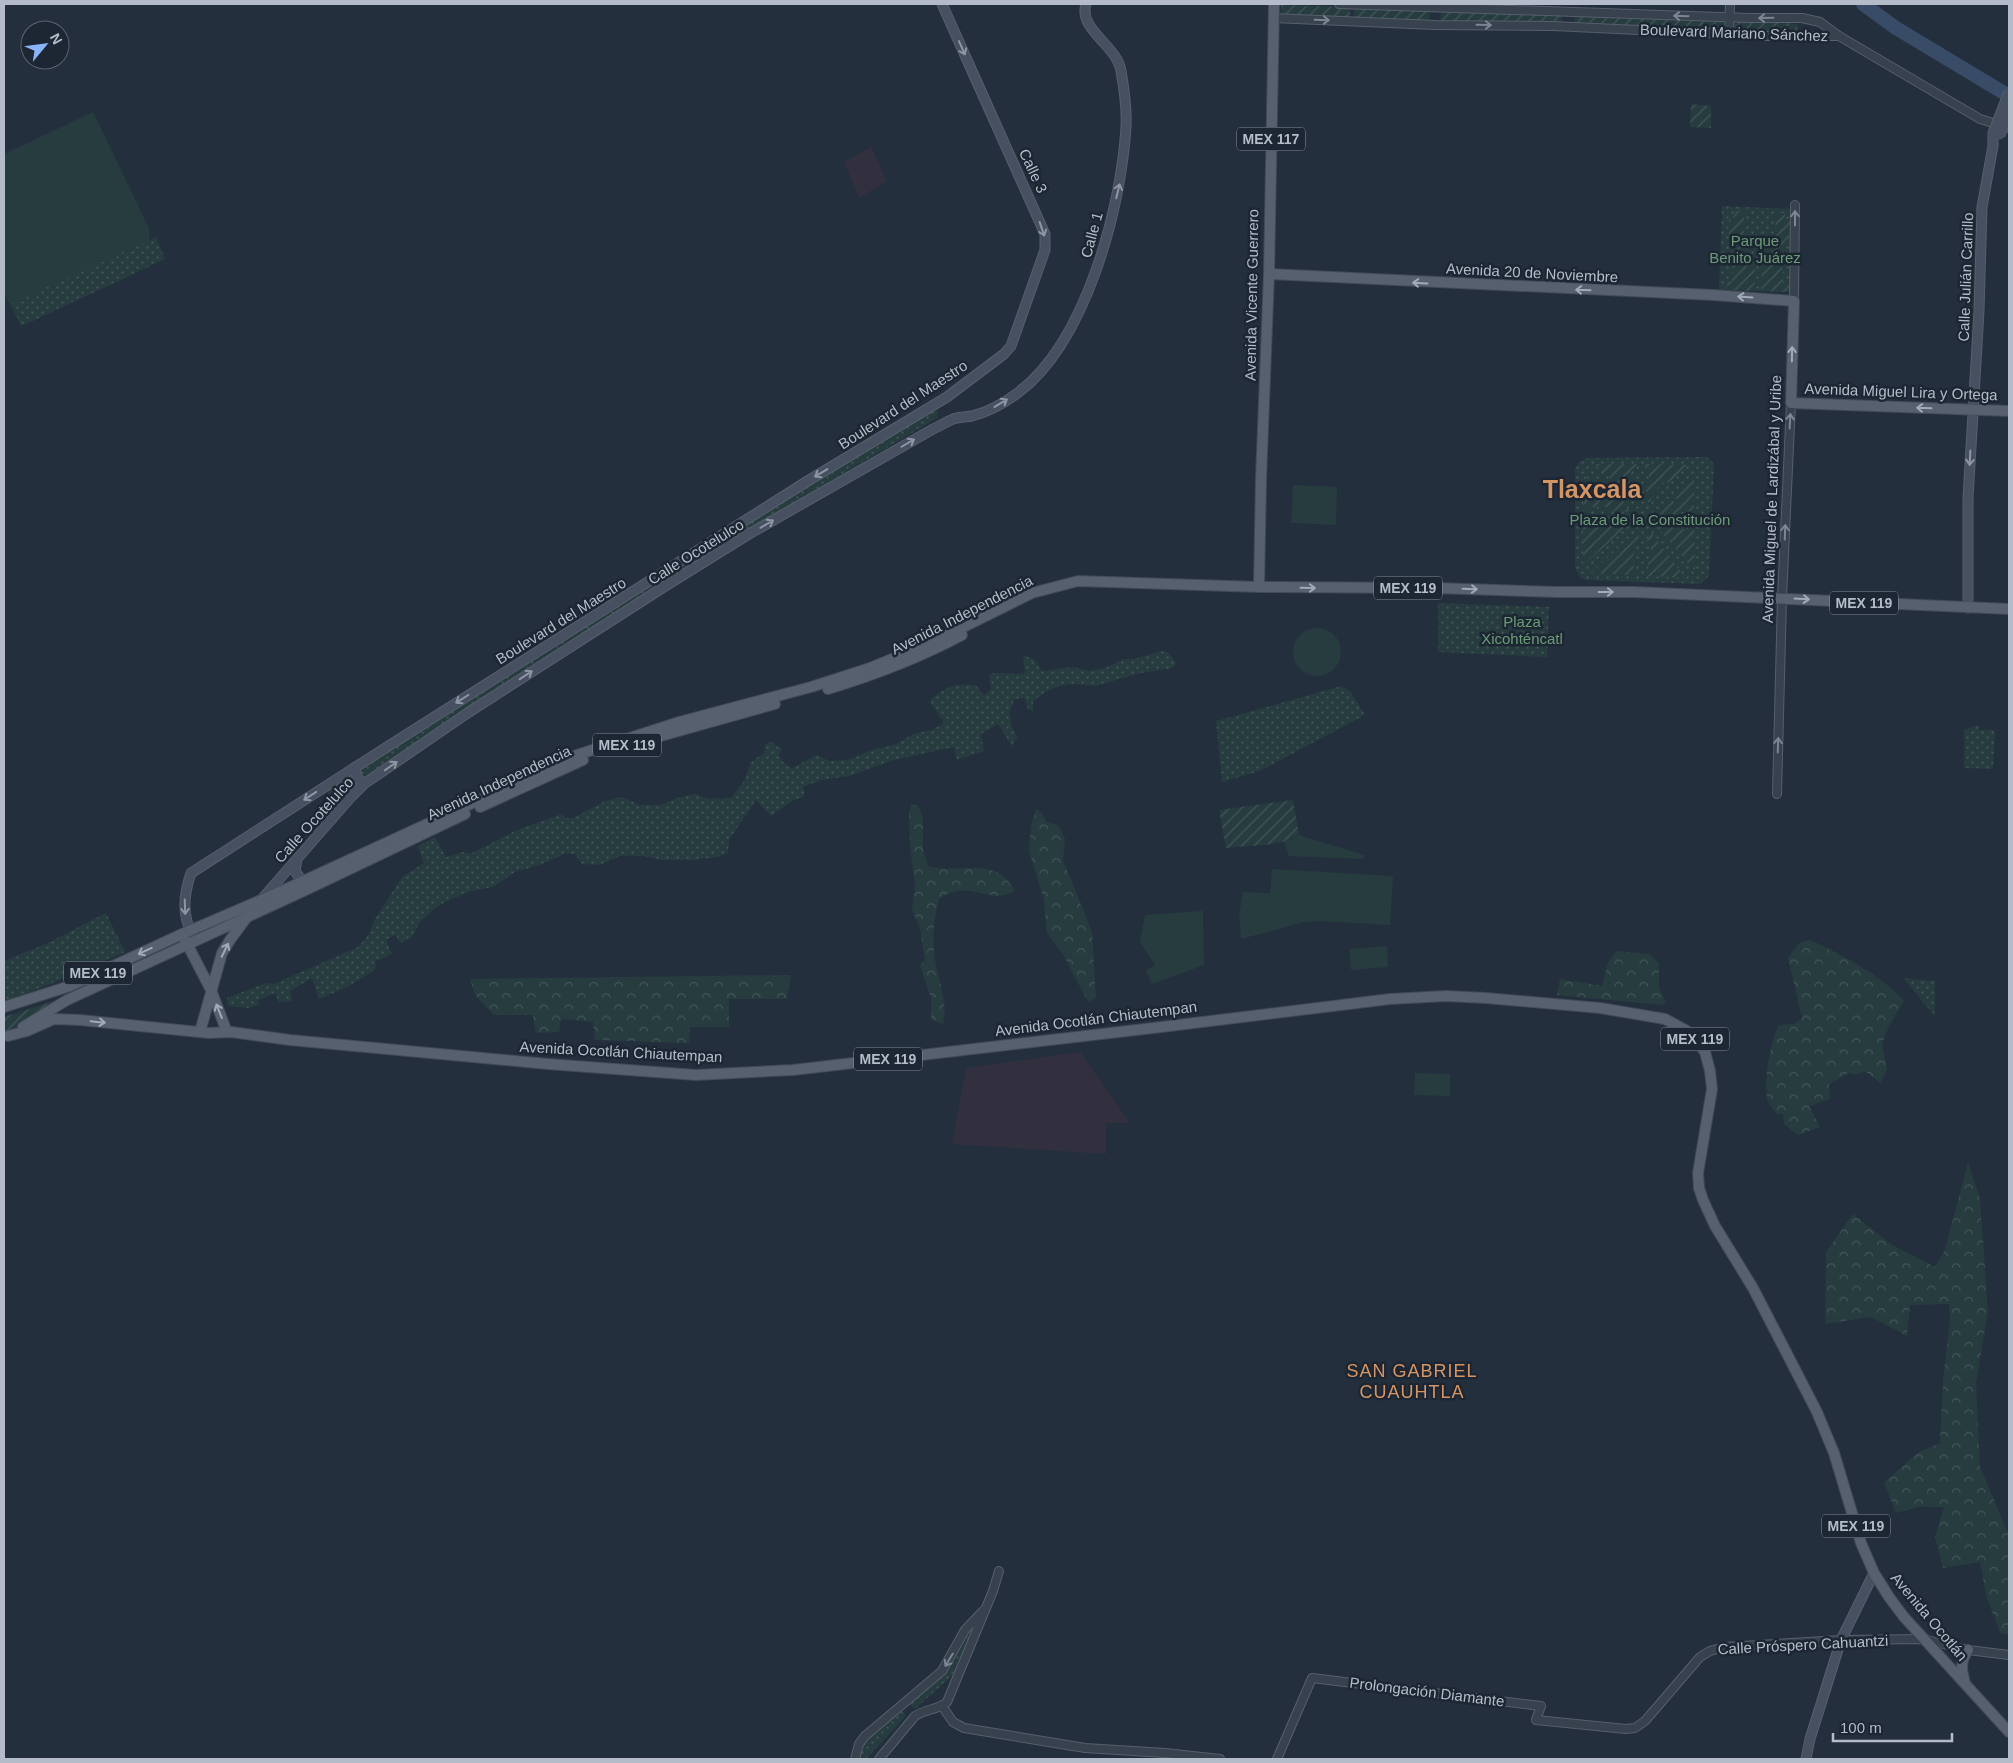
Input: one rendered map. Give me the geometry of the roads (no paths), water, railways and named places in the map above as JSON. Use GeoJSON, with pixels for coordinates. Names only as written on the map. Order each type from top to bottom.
{"type":"FeatureCollection","features":[{"type":"Feature","properties":{"kind":"main road","name":"Calle 3"},"geometry":{"type":"LineString","coordinates":[[942,4],[1045,234],[1045,250],[1032,291],[1011,346],[1004,354]]}},
{"type":"Feature","properties":{"kind":"main road","name":"Calle 1"},"geometry":{"type":"LineString","coordinates":[[955,418],[973,416],[994,407],[1018,392],[1052,360],[1081,307],[1098,266],[1120,184],[1126,126],[1121,69],[1116,55],[1094,33],[1084,10],[1086,4]]}},
{"type":"Feature","properties":{"kind":"main road","name":"Avenida Vicente Guerrero"},"geometry":{"type":"LineString","coordinates":[[1259,587],[1269,274],[1274,4]]}},
{"type":"Feature","properties":{"kind":"main road"},"geometry":{"type":"LineString","coordinates":[[1996,134],[2009,92]]}},
{"type":"Feature","properties":{"kind":"main road"},"geometry":{"type":"LineString","coordinates":[[1996,134],[2009,112]]}},
{"type":"Feature","properties":{"kind":"main road","name":"Calle Julián Carrillo"},"geometry":{"type":"LineString","coordinates":[[1968,608],[1968,498],[1979,311],[1982,207],[1996,134]]}},
{"type":"Feature","properties":{"kind":"main road","name":"Avenida 20 de Noviembre"},"geometry":{"type":"LineString","coordinates":[[1269,274],[1713,295],[1794,301]]}},
{"type":"Feature","properties":{"kind":"main road","name":"Avenida Miguel de Lardizábal y Uribe"},"geometry":{"type":"LineString","coordinates":[[1791,403],[1794,301]]}},
{"type":"Feature","properties":{"kind":"main road","name":"Boulevard del Maestro"},"geometry":{"type":"LineString","coordinates":[[188,937],[184,907],[185,894],[191,873],[790,492],[947,397],[1004,354]]}},
{"type":"Feature","properties":{"kind":"main road","name":"Avenida Miguel Lira y Ortega"},"geometry":{"type":"LineString","coordinates":[[1791,403],[2009,411]]}},
{"type":"Feature","properties":{"kind":"main road","name":"Calle Ocotelulco"},"geometry":{"type":"LineString","coordinates":[[261,901],[297,858],[319,836],[350,797],[364,784],[538,666],[796,507],[955,418]]}},
{"type":"Feature","properties":{"kind":"main road"},"geometry":{"type":"LineString","coordinates":[[790,492],[790,498],[796,507]]}},
{"type":"Feature","properties":{"kind":"main road","name":"Avenida Independencia"},"geometry":{"type":"LineString","coordinates":[[6,1037],[67,1000],[188,937],[261,901],[577,755],[679,722],[811,687],[870,668],[931,643],[1032,592],[1051,587],[1078,581],[1259,587],[1435,588],[1782,598]]}},
{"type":"Feature","properties":{"kind":"main road","name":"Avenida Independencia"},"geometry":{"type":"LineString","coordinates":[[4,1007],[70,986],[249,914],[589,758],[620,747],[874,675],[937,648],[1051,587]]}},
{"type":"Feature","properties":{"kind":"main road","name":"MEX 119"},"geometry":{"type":"LineString","coordinates":[[1782,598],[2009,609]]}},
{"type":"Feature","properties":{"kind":"main road"},"geometry":{"type":"LineString","coordinates":[[354,768],[358,778],[364,784]]}},
{"type":"Feature","properties":{"kind":"main road"},"geometry":{"type":"LineString","coordinates":[[297,858],[295,872],[302,882]]}},
{"type":"Feature","properties":{"kind":"main road"},"geometry":{"type":"LineString","coordinates":[[200,1032],[225,947],[261,901]]}},
{"type":"Feature","properties":{"kind":"main road"},"geometry":{"type":"LineString","coordinates":[[188,937],[227,1032]]}},
{"type":"Feature","properties":{"kind":"main road","name":"Avenida Ocotlán Chiautempan"},"geometry":{"type":"LineString","coordinates":[[6,1037],[27,1031],[54,1019],[80,1020],[214,1034],[227,1032],[493,1059],[696,1075],[802,1069],[1153,1028],[1324,1005],[1390,999],[1446,996],[1486,998],[1548,1002],[1645,1014],[1665,1019],[1687,1031],[1705,1052],[1712,1089],[1698,1173],[1699,1188],[1715,1226],[1753,1288]]}},
{"type":"Feature","properties":{"kind":"main road","name":"Avenida Ocotlán"},"geometry":{"type":"LineString","coordinates":[[1753,1288],[1817,1412],[1834,1454],[1861,1543],[1874,1573],[1888,1597],[2009,1732]]}},
{"type":"Feature","properties":{"kind":"main road"},"geometry":{"type":"LineString","coordinates":[[1806,1759],[1810,1739],[1841,1640],[1874,1573]]}},
{"type":"Feature","properties":{"kind":"main road"},"geometry":{"type":"LineString","coordinates":[[1966,1684],[1961,1666],[1962,1659],[1968,1650]]}},
{"type":"Feature","properties":{"kind":"street","name":"Boulevard Mariano Sánchez"},"geometry":{"type":"LineString","coordinates":[[1339,4],[1802,18],[1820,22],[1839,36]]}},
{"type":"Feature","properties":{"kind":"street"},"geometry":{"type":"LineString","coordinates":[[1352,4],[1350,13],[1352,21]]}},
{"type":"Feature","properties":{"kind":"street"},"geometry":{"type":"LineString","coordinates":[[1729,34],[1730,4]]}},
{"type":"Feature","properties":{"kind":"street","name":"Boulevard Mariano Sánchez"},"geometry":{"type":"LineString","coordinates":[[1273,18],[1436,25],[1553,26],[1729,34],[1839,36]]}},
{"type":"Feature","properties":{"kind":"street"},"geometry":{"type":"LineString","coordinates":[[1839,36],[1980,119],[2009,128]]}},
{"type":"Feature","properties":{"kind":"street","name":"Avenida Miguel de Lardizábal y Uribe"},"geometry":{"type":"LineString","coordinates":[[1794,301],[1795,205]]}},
{"type":"Feature","properties":{"kind":"street","name":"Avenida Miguel de Lardizábal y Uribe"},"geometry":{"type":"LineString","coordinates":[[1777,794],[1782,598],[1791,403]]}},
{"type":"Feature","properties":{"kind":"street"},"geometry":{"type":"LineString","coordinates":[[879,1759],[915,1716],[921,1712],[942,1706],[949,1699],[978,1620],[994,1590],[999,1571]]}},
{"type":"Feature","properties":{"kind":"street"},"geometry":{"type":"LineString","coordinates":[[856,1759],[862,1739],[942,1671],[965,1630],[978,1620]]}},
{"type":"Feature","properties":{"kind":"street","name":"Calle Próspero Cahuantzi"},"geometry":{"type":"LineString","coordinates":[[1541,1706],[1536,1720],[1635,1728],[1645,1721],[1700,1657],[1724,1646],[1923,1638],[1968,1650],[2009,1655]]}},
{"type":"Feature","properties":{"kind":"street","name":"Prolongación Diamante"},"geometry":{"type":"LineString","coordinates":[[1277,1759],[1284,1739],[1312,1678],[1541,1706]]}},
{"type":"Feature","properties":{"kind":"street"},"geometry":{"type":"LineString","coordinates":[[904,1704],[915,1716]]}},
{"type":"Feature","properties":{"kind":"street"},"geometry":{"type":"LineString","coordinates":[[942,1706],[953,1722],[964,1728],[1085,1748],[1220,1759]]}},
{"type":"Feature","properties":{"kind":"waterway"},"geometry":{"type":"LineString","coordinates":[[1863,4],[1896,28],[2009,96]]}},
{"type":"Feature","properties":{"kind":"district","name":"Tlaxcala"},"geometry":{"type":"Point","coordinates":[1592,489]}},
{"type":"Feature","properties":{"kind":"district","name":"SAN GABRIEL CUAUHTLA"},"geometry":{"type":"Point","coordinates":[1412,1381]}},
{"type":"Feature","properties":{"kind":"park label","name":"Parque Benito Juárez"},"geometry":{"type":"Point","coordinates":[1755,250]}},
{"type":"Feature","properties":{"kind":"park label","name":"Plaza de la Constitución"},"geometry":{"type":"Point","coordinates":[1650,520]}},
{"type":"Feature","properties":{"kind":"park label","name":"Plaza Xicohténcatl"},"geometry":{"type":"Point","coordinates":[1522,630]}}]}
